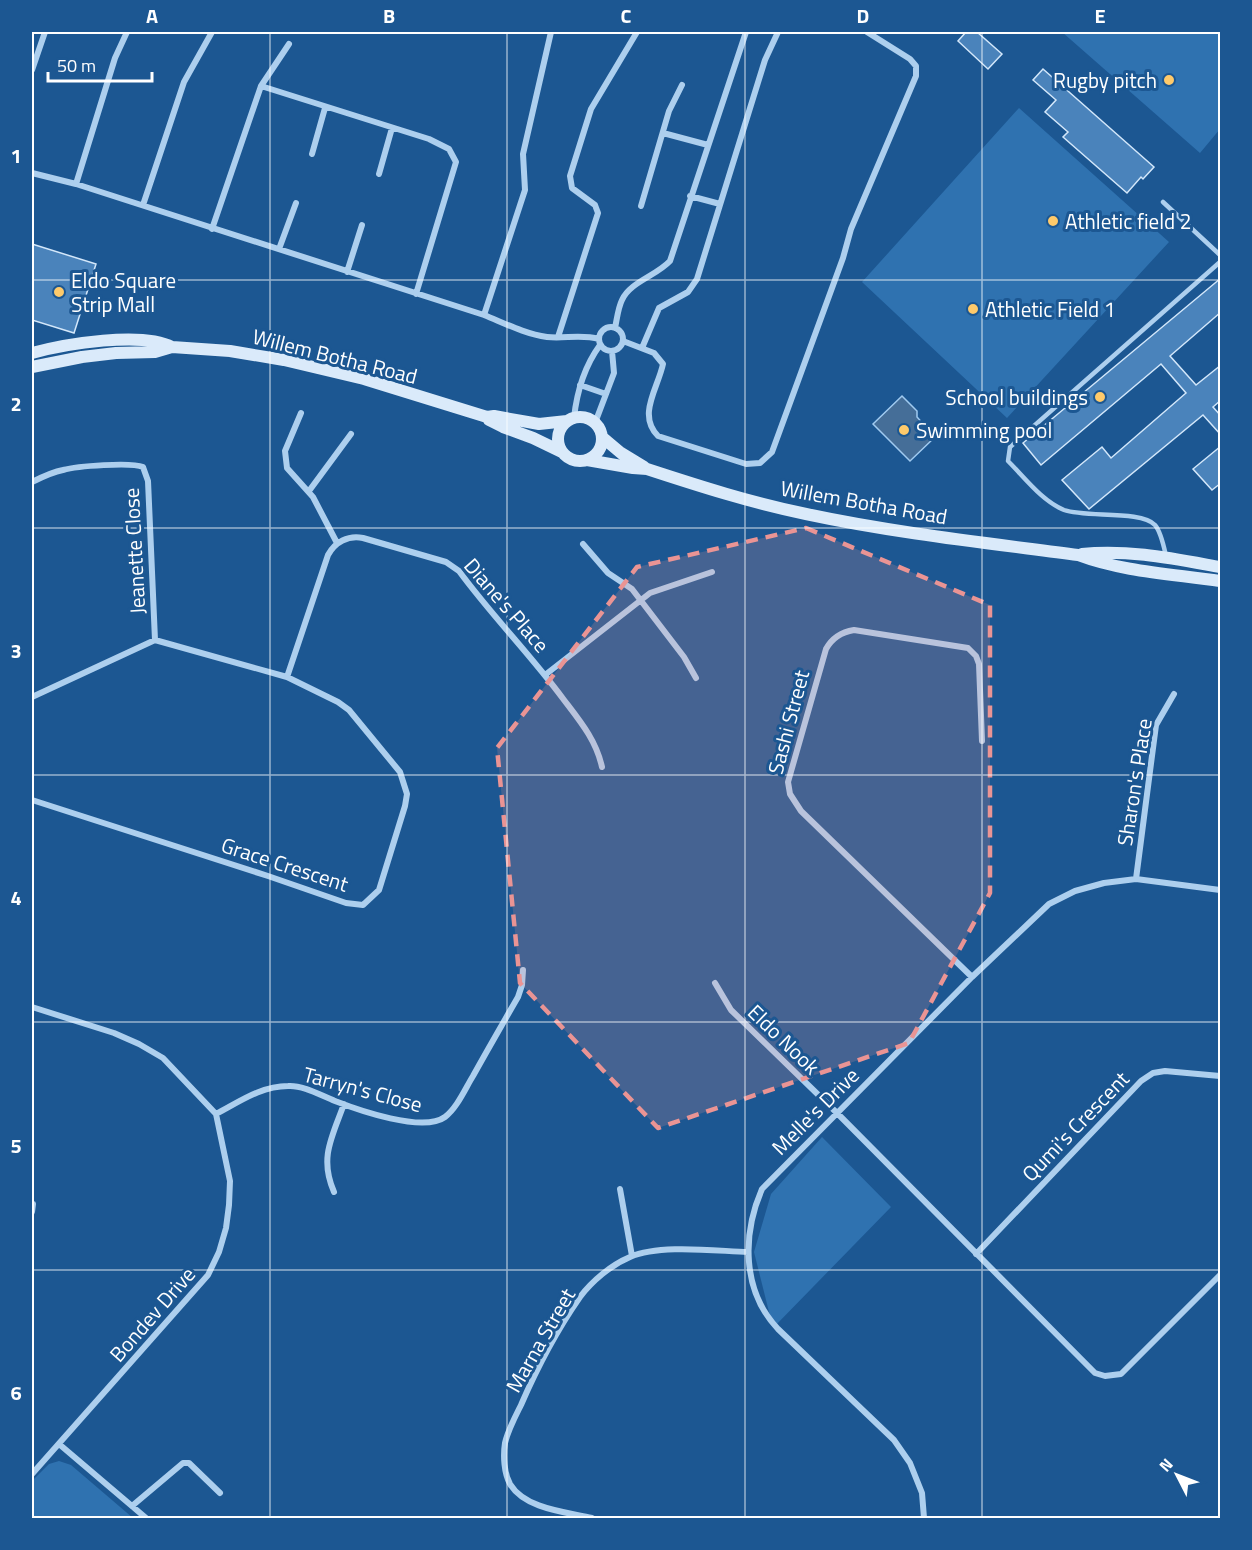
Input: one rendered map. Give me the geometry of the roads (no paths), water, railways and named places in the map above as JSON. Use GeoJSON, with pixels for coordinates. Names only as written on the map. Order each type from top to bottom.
{"type":"FeatureCollection","features":[{"type":"Feature","properties":{"kind":"street"},"geometry":{"type":"LineString","coordinates":[[32,70],[45,32]]}},
{"type":"Feature","properties":{"kind":"street"},"geometry":{"type":"LineString","coordinates":[[76,184],[115,58],[127,32]]}},
{"type":"Feature","properties":{"kind":"street"},"geometry":{"type":"LineString","coordinates":[[143,205],[184,82],[212,32]]}},
{"type":"Feature","properties":{"kind":"street"},"geometry":{"type":"LineString","coordinates":[[484,315],[525,190],[523,154],[551,32]]}},
{"type":"Feature","properties":{"kind":"street"},"geometry":{"type":"LineString","coordinates":[[558,337],[598,213],[595,205],[572,188],[569,182],[570,176],[591,109],[637,32]]}},
{"type":"Feature","properties":{"kind":"street"},"geometry":{"type":"LineString","coordinates":[[615,328],[625,294],[632,287],[662,270],[670,261],[746,32]]}},
{"type":"Feature","properties":{"kind":"street"},"geometry":{"type":"LineString","coordinates":[[642,348],[659,308],[664,303],[688,292],[693,285],[768,52],[778,32]]}},
{"type":"Feature","properties":{"kind":"street"},"geometry":{"type":"LineString","coordinates":[[623,341],[654,353],[663,364],[647,416],[650,427],[658,436],[747,464],[760,463],[772,452],[843,258],[851,229],[916,76],[916,66],[910,59],[867,32]]}},
{"type":"Feature","properties":{"kind":"street"},"geometry":{"type":"LineString","coordinates":[[212,229],[261,86],[289,44]]}},
{"type":"Feature","properties":{"kind":"street"},"geometry":{"type":"LineString","coordinates":[[641,206],[669,111],[682,85]]}},
{"type":"Feature","properties":{"kind":"street"},"geometry":{"type":"LineString","coordinates":[[261,86],[440,143],[449,149],[456,162],[416,294]]}},
{"type":"Feature","properties":{"kind":"street"},"geometry":{"type":"LineString","coordinates":[[312,154],[325,108]]}},
{"type":"Feature","properties":{"kind":"street"},"geometry":{"type":"LineString","coordinates":[[379,174],[392,128]]}},
{"type":"Feature","properties":{"kind":"street"},"geometry":{"type":"LineString","coordinates":[[663,133],[708,145]]}},
{"type":"Feature","properties":{"kind":"street"},"geometry":{"type":"LineString","coordinates":[[32,173],[143,205],[547,337],[589,337],[599,342],[604,350],[612,351],[618,350],[623,341],[622,335],[615,328],[606,328],[602,331],[599,342],[580,385],[571,419],[562,426],[557,439],[562,452],[573,460],[587,460],[598,451],[602,437],[595,423],[589,419],[571,419]]}},
{"type":"Feature","properties":{"kind":"street"},"geometry":{"type":"LineString","coordinates":[[690,196],[720,204]]}},
{"type":"Feature","properties":{"kind":"street"},"geometry":{"type":"LineString","coordinates":[[279,249],[296,202]]}},
{"type":"Feature","properties":{"kind":"street"},"geometry":{"type":"LineString","coordinates":[[347,272],[362,225]]}},
{"type":"Feature","properties":{"kind":"street","name":"Willem Botha Road"},"geometry":{"type":"LineString","coordinates":[[32,353],[77,344],[156,341],[172,347],[230,351],[284,360],[364,380],[487,417],[539,424],[571,419]]}},
{"type":"Feature","properties":{"kind":"street","name":"Willem Botha Road"},"geometry":{"type":"LineString","coordinates":[[32,367],[82,357],[155,352],[172,347]]}},
{"type":"Feature","properties":{"kind":"street"},"geometry":{"type":"LineString","coordinates":[[595,423],[614,373],[612,351]]}},
{"type":"Feature","properties":{"kind":"street"},"geometry":{"type":"LineString","coordinates":[[580,385],[606,394]]}},
{"type":"Feature","properties":{"kind":"street"},"geometry":{"type":"LineString","coordinates":[[287,677],[328,555],[337,543],[309,491],[291,475],[285,460],[285,452],[301,412]]}},
{"type":"Feature","properties":{"kind":"street","name":"Willem Botha Road"},"geometry":{"type":"LineString","coordinates":[[487,417],[503,428],[533,438],[562,452]]}},
{"type":"Feature","properties":{"kind":"street"},"geometry":{"type":"LineString","coordinates":[[309,491],[351,434]]}},
{"type":"Feature","properties":{"kind":"street","name":"Willem Botha Road"},"geometry":{"type":"LineString","coordinates":[[602,437],[621,453],[647,469]]}},
{"type":"Feature","properties":{"kind":"street","name":"Willem Botha Road"},"geometry":{"type":"LineString","coordinates":[[587,460],[647,469],[745,500],[806,514],[860,524],[1078,555],[1120,567],[1221,580]]}},
{"type":"Feature","properties":{"kind":"street","name":"Jeanette Close"},"geometry":{"type":"LineString","coordinates":[[32,482],[51,473],[70,468],[132,464],[143,467],[148,481],[155,640]]}},
{"type":"Feature","properties":{"kind":"street","name":"Diane's Place"},"geometry":{"type":"LineString","coordinates":[[337,543],[356,537],[363,538],[438,559],[453,566],[545,675],[591,735],[602,767]]}},
{"type":"Feature","properties":{"kind":"street"},"geometry":{"type":"LineString","coordinates":[[583,544],[613,578],[625,583],[641,601],[684,657],[696,678]]}},
{"type":"Feature","properties":{"kind":"street","name":"Willem Botha Road"},"geometry":{"type":"LineString","coordinates":[[1078,555],[1102,552],[1166,558],[1221,567]]}},
{"type":"Feature","properties":{"kind":"street"},"geometry":{"type":"LineString","coordinates":[[545,675],[650,594],[712,572]]}},
{"type":"Feature","properties":{"kind":"street","name":"Sashi Street"},"geometry":{"type":"LineString","coordinates":[[972,977],[801,811],[790,794],[788,782],[826,649],[833,639],[847,631],[854,630],[968,648],[976,656],[979,664],[982,741]]}},
{"type":"Feature","properties":{"kind":"street"},"geometry":{"type":"LineString","coordinates":[[32,697],[155,640]]}},
{"type":"Feature","properties":{"kind":"street","name":"Grace Crescent"},"geometry":{"type":"LineString","coordinates":[[32,800],[346,903],[363,905],[380,890],[405,806],[405,784],[400,771],[349,710],[338,702],[287,677],[155,640]]}},
{"type":"Feature","properties":{"kind":"street","name":"Sharon's Place"},"geometry":{"type":"LineString","coordinates":[[1136,879],[1156,725],[1174,694]]}},
{"type":"Feature","properties":{"kind":"street","name":"Melle's Drive"},"geometry":{"type":"LineString","coordinates":[[924,1518],[922,1493],[910,1463],[894,1440],[769,1319],[752,1281],[748,1252],[750,1222],[762,1189],[972,977],[1049,904],[1075,891],[1104,883],[1136,879],[1221,890]]}},
{"type":"Feature","properties":{"kind":"street","name":"Tarryn's Close"},"geometry":{"type":"LineString","coordinates":[[216,1114],[259,1091],[297,1086],[344,1104],[408,1123],[434,1122],[444,1118],[463,1093],[518,997],[523,970]]}},
{"type":"Feature","properties":{"kind":"street","name":"Eldo Nook"},"geometry":{"type":"LineString","coordinates":[[715,983],[730,1010],[837,1113]]}},
{"type":"Feature","properties":{"kind":"street"},"geometry":{"type":"LineString","coordinates":[[32,1007],[114,1033],[139,1044],[163,1058],[216,1114]]}},
{"type":"Feature","properties":{"kind":"street","name":"Qumi's Crescent"},"geometry":{"type":"LineString","coordinates":[[976,1254],[1141,1080],[1153,1073],[1164,1071],[1221,1076]]}},
{"type":"Feature","properties":{"kind":"street"},"geometry":{"type":"LineString","coordinates":[[334,1192],[326,1167],[327,1148],[344,1104]]}},
{"type":"Feature","properties":{"kind":"street"},"geometry":{"type":"LineString","coordinates":[[837,1113],[1095,1373],[1113,1376],[1125,1370],[1221,1275]]}},
{"type":"Feature","properties":{"kind":"street","name":"Bondev Drive"},"geometry":{"type":"LineString","coordinates":[[32,1474],[208,1275],[219,1252],[226,1228],[229,1205],[230,1181],[216,1114]]}},
{"type":"Feature","properties":{"kind":"street"},"geometry":{"type":"LineString","coordinates":[[620,1189],[632,1256]]}},
{"type":"Feature","properties":{"kind":"street"},"geometry":{"type":"LineString","coordinates":[[32,1212],[33,1204]]}},
{"type":"Feature","properties":{"kind":"street","name":"Marna Street"},"geometry":{"type":"LineString","coordinates":[[592,1518],[529,1502],[517,1494],[509,1482],[505,1467],[505,1444],[537,1370],[581,1296],[604,1273],[632,1256],[671,1250],[748,1252]]}},
{"type":"Feature","properties":{"kind":"street"},"geometry":{"type":"LineString","coordinates":[[59,1444],[146,1518]]}},
{"type":"Feature","properties":{"kind":"street"},"geometry":{"type":"LineString","coordinates":[[132,1506],[183,1463],[189,1463],[220,1493]]}},
{"type":"Feature","properties":{"kind":"lane"},"geometry":{"type":"LineString","coordinates":[[1163,202],[1221,255]]}},
{"type":"Feature","properties":{"kind":"lane"},"geometry":{"type":"LineString","coordinates":[[1166,558],[1155,525],[1134,517],[1072,513],[1062,509],[1047,500],[1008,461],[1007,455],[1010,447],[1221,262]]}},
{"type":"Feature","properties":{"kind":"place","name":"Rugby pitch"},"geometry":{"type":"Point","coordinates":[1169,80]}},
{"type":"Feature","properties":{"kind":"place","name":"Athletic field 2"},"geometry":{"type":"Point","coordinates":[1053,221]}},
{"type":"Feature","properties":{"kind":"place","name":"Eldo Square Strip Mall"},"geometry":{"type":"Point","coordinates":[59,292]}},
{"type":"Feature","properties":{"kind":"place","name":"Athletic Field 1"},"geometry":{"type":"Point","coordinates":[973,309]}},
{"type":"Feature","properties":{"kind":"place","name":"School buildings"},"geometry":{"type":"Point","coordinates":[1100,397]}},
{"type":"Feature","properties":{"kind":"place","name":"Swimming pool"},"geometry":{"type":"Point","coordinates":[904,430]}}]}
